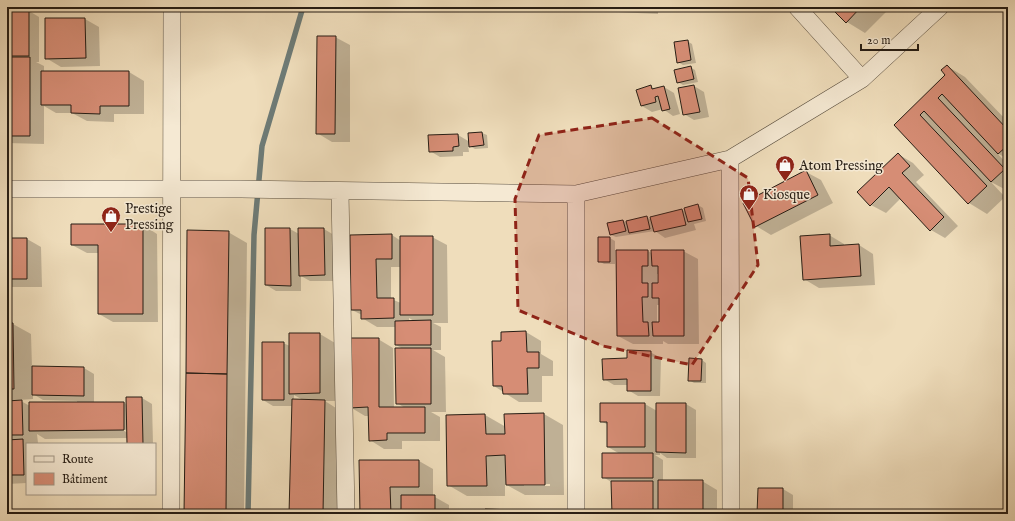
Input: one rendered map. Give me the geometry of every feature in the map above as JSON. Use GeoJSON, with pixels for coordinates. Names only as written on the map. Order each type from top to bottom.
{"type":"FeatureCollection","features":[{"type":"Feature","properties":{"kind":"street"},"geometry":{"type":"LineString","coordinates":[[171,514],[172,7]]}},
{"type":"Feature","properties":{"kind":"street"},"geometry":{"type":"LineString","coordinates":[[797,7],[862,79]]}},
{"type":"Feature","properties":{"kind":"street"},"geometry":{"type":"LineString","coordinates":[[7,189],[171,189],[576,194],[730,158],[862,79],[940,7]]}},
{"type":"Feature","properties":{"kind":"street"},"geometry":{"type":"LineString","coordinates":[[730,158],[731,514]]}},
{"type":"Feature","properties":{"kind":"street"},"geometry":{"type":"LineString","coordinates":[[340,192],[346,514]]}},
{"type":"Feature","properties":{"kind":"street"},"geometry":{"type":"LineString","coordinates":[[576,194],[576,514]]}},
{"type":"Feature","properties":{"kind":"highlighted area"},"geometry":{"type":"Polygon","coordinates":[[[652,118],[748,178],[758,265],[692,365],[603,346],[518,310],[515,199],[539,135],[652,118]]]}},
{"type":"Feature","properties":{"kind":"building"},"geometry":{"type":"Polygon","coordinates":[[[830,7],[861,7],[846,23],[830,7]]]}},
{"type":"Feature","properties":{"kind":"building"},"geometry":{"type":"Polygon","coordinates":[[[7,10],[29,10],[29,56],[7,56],[7,10]]]}},
{"type":"Feature","properties":{"kind":"building"},"geometry":{"type":"Polygon","coordinates":[[[45,18],[85,18],[86,58],[45,59],[45,18]]]}},
{"type":"Feature","properties":{"kind":"building"},"geometry":{"type":"Polygon","coordinates":[[[317,36],[336,36],[335,134],[316,134],[317,36]]]}},
{"type":"Feature","properties":{"kind":"building"},"geometry":{"type":"Polygon","coordinates":[[[688,40],[691,60],[677,63],[674,42],[688,40]]]}},
{"type":"Feature","properties":{"kind":"building"},"geometry":{"type":"Polygon","coordinates":[[[7,57],[30,57],[30,136],[7,136],[7,57]]]}},
{"type":"Feature","properties":{"kind":"building"},"geometry":{"type":"Polygon","coordinates":[[[947,65],[1008,130],[1008,145],[998,154],[942,94],[938,98],[1005,169],[991,182],[924,111],[920,115],[987,186],[968,204],[894,125],[945,75],[941,70],[947,65]]]}},
{"type":"Feature","properties":{"kind":"building"},"geometry":{"type":"Polygon","coordinates":[[[691,66],[694,79],[677,83],[674,70],[691,66]]]}},
{"type":"Feature","properties":{"kind":"building"},"geometry":{"type":"Polygon","coordinates":[[[41,71],[129,71],[129,106],[100,106],[100,114],[71,113],[71,105],[41,105],[41,71]]]}},
{"type":"Feature","properties":{"kind":"building"},"geometry":{"type":"Polygon","coordinates":[[[651,85],[652,89],[664,86],[670,109],[662,111],[658,96],[655,97],[656,102],[641,106],[636,90],[651,85]]]}},
{"type":"Feature","properties":{"kind":"building"},"geometry":{"type":"Polygon","coordinates":[[[694,85],[700,112],[683,115],[678,88],[694,85]]]}},
{"type":"Feature","properties":{"kind":"building"},"geometry":{"type":"Polygon","coordinates":[[[482,132],[484,145],[469,147],[468,133],[482,132]]]}},
{"type":"Feature","properties":{"kind":"building"},"geometry":{"type":"Polygon","coordinates":[[[458,134],[459,146],[453,147],[453,151],[429,152],[428,135],[458,134]]]}},
{"type":"Feature","properties":{"kind":"building"},"geometry":{"type":"Polygon","coordinates":[[[898,153],[910,166],[902,173],[944,217],[930,231],[889,187],[870,206],[857,192],[898,153]]]}},
{"type":"Feature","properties":{"kind":"building"},"geometry":{"type":"Polygon","coordinates":[[[806,170],[818,195],[755,227],[743,203],[806,170]]]}},
{"type":"Feature","properties":{"kind":"building"},"geometry":{"type":"Polygon","coordinates":[[[698,204],[702,219],[688,222],[684,208],[698,204]]]}},
{"type":"Feature","properties":{"kind":"building"},"geometry":{"type":"Polygon","coordinates":[[[682,209],[686,225],[654,232],[650,217],[682,209]]]}},
{"type":"Feature","properties":{"kind":"building"},"geometry":{"type":"Polygon","coordinates":[[[647,216],[650,229],[629,233],[626,221],[647,216]]]}},
{"type":"Feature","properties":{"kind":"building"},"geometry":{"type":"Polygon","coordinates":[[[623,220],[626,231],[610,235],[607,223],[623,220]]]}},
{"type":"Feature","properties":{"kind":"building"},"geometry":{"type":"Polygon","coordinates":[[[71,224],[143,224],[143,314],[98,314],[98,245],[71,245],[71,224]]]}},
{"type":"Feature","properties":{"kind":"building"},"geometry":{"type":"Polygon","coordinates":[[[265,228],[290,228],[291,286],[265,285],[265,228]]]}},
{"type":"Feature","properties":{"kind":"building"},"geometry":{"type":"Polygon","coordinates":[[[298,228],[324,228],[325,275],[299,276],[298,228]]]}},
{"type":"Feature","properties":{"kind":"building"},"geometry":{"type":"Polygon","coordinates":[[[187,230],[229,231],[227,374],[186,373],[187,230]]]}},
{"type":"Feature","properties":{"kind":"building"},"geometry":{"type":"Polygon","coordinates":[[[392,234],[392,259],[376,259],[377,298],[394,298],[394,318],[361,319],[361,310],[351,310],[350,235],[392,234]]]}},
{"type":"Feature","properties":{"kind":"building"},"geometry":{"type":"Polygon","coordinates":[[[830,234],[830,246],[859,244],[861,276],[803,280],[800,236],[830,234]]]}},
{"type":"Feature","properties":{"kind":"building"},"geometry":{"type":"Polygon","coordinates":[[[400,236],[433,236],[433,315],[400,315],[400,236]]]}},
{"type":"Feature","properties":{"kind":"building"},"geometry":{"type":"Polygon","coordinates":[[[598,237],[610,237],[610,262],[598,262],[598,237]]]}},
{"type":"Feature","properties":{"kind":"building"},"geometry":{"type":"Polygon","coordinates":[[[7,238],[27,238],[27,279],[7,279],[7,238]]]}},
{"type":"Feature","properties":{"kind":"building"},"geometry":{"type":"Polygon","coordinates":[[[616,250],[648,250],[648,266],[642,266],[642,283],[648,283],[648,297],[642,297],[643,322],[648,322],[649,336],[617,336],[616,250]]]}},
{"type":"Feature","properties":{"kind":"building"},"geometry":{"type":"Polygon","coordinates":[[[651,250],[684,250],[684,336],[653,336],[652,322],[659,322],[659,298],[652,298],[652,283],[658,283],[658,266],[652,266],[651,250]]]}},
{"type":"Feature","properties":{"kind":"building"},"geometry":{"type":"Polygon","coordinates":[[[431,320],[431,345],[395,345],[395,321],[431,320]]]}},
{"type":"Feature","properties":{"kind":"building"},"geometry":{"type":"Polygon","coordinates":[[[7,323],[13,323],[14,389],[7,389],[7,323]]]}},
{"type":"Feature","properties":{"kind":"building"},"geometry":{"type":"Polygon","coordinates":[[[526,331],[527,352],[539,352],[539,368],[527,368],[528,394],[503,394],[502,386],[493,386],[492,341],[501,341],[501,332],[526,331]]]}},
{"type":"Feature","properties":{"kind":"building"},"geometry":{"type":"Polygon","coordinates":[[[289,333],[320,333],[320,393],[289,394],[289,333]]]}},
{"type":"Feature","properties":{"kind":"building"},"geometry":{"type":"Polygon","coordinates":[[[349,338],[379,338],[379,407],[425,407],[425,433],[387,433],[387,440],[369,441],[368,407],[349,408],[349,338]]]}},
{"type":"Feature","properties":{"kind":"building"},"geometry":{"type":"Polygon","coordinates":[[[262,342],[284,342],[284,400],[262,400],[262,342]]]}},
{"type":"Feature","properties":{"kind":"building"},"geometry":{"type":"Polygon","coordinates":[[[395,348],[431,348],[431,404],[396,404],[395,348]]]}},
{"type":"Feature","properties":{"kind":"building"},"geometry":{"type":"Polygon","coordinates":[[[627,350],[651,351],[651,391],[627,391],[627,379],[603,380],[602,359],[627,358],[627,350]]]}},
{"type":"Feature","properties":{"kind":"building"},"geometry":{"type":"Polygon","coordinates":[[[689,358],[702,359],[701,381],[688,381],[689,358]]]}},
{"type":"Feature","properties":{"kind":"building"},"geometry":{"type":"Polygon","coordinates":[[[32,366],[84,367],[84,396],[32,395],[32,366]]]}},
{"type":"Feature","properties":{"kind":"building"},"geometry":{"type":"Polygon","coordinates":[[[186,373],[227,374],[226,514],[184,514],[186,373]]]}},
{"type":"Feature","properties":{"kind":"building"},"geometry":{"type":"Polygon","coordinates":[[[126,397],[142,397],[143,443],[127,443],[126,397]]]}},
{"type":"Feature","properties":{"kind":"building"},"geometry":{"type":"Polygon","coordinates":[[[292,399],[325,400],[323,514],[289,514],[292,399]]]}},
{"type":"Feature","properties":{"kind":"building"},"geometry":{"type":"Polygon","coordinates":[[[22,400],[23,435],[7,435],[7,401],[22,400]]]}},
{"type":"Feature","properties":{"kind":"building"},"geometry":{"type":"Polygon","coordinates":[[[29,402],[124,402],[124,430],[29,431],[29,402]]]}},
{"type":"Feature","properties":{"kind":"building"},"geometry":{"type":"Polygon","coordinates":[[[600,403],[645,403],[645,447],[607,447],[607,422],[600,422],[600,403]]]}},
{"type":"Feature","properties":{"kind":"building"},"geometry":{"type":"Polygon","coordinates":[[[656,403],[686,403],[686,453],[656,452],[656,403]]]}},
{"type":"Feature","properties":{"kind":"building"},"geometry":{"type":"Polygon","coordinates":[[[544,413],[545,485],[506,485],[505,455],[486,456],[487,486],[447,486],[446,415],[485,414],[486,434],[505,434],[504,414],[544,413]]]}},
{"type":"Feature","properties":{"kind":"building"},"geometry":{"type":"Polygon","coordinates":[[[23,439],[24,475],[7,475],[7,440],[23,439]]]}},
{"type":"Feature","properties":{"kind":"building"},"geometry":{"type":"Polygon","coordinates":[[[602,453],[653,453],[653,478],[602,478],[602,453]]]}},
{"type":"Feature","properties":{"kind":"building"},"geometry":{"type":"Polygon","coordinates":[[[359,460],[419,460],[419,487],[390,487],[391,514],[360,514],[359,460]]]}},
{"type":"Feature","properties":{"kind":"building"},"geometry":{"type":"Polygon","coordinates":[[[658,480],[703,480],[703,514],[658,514],[658,480]]]}},
{"type":"Feature","properties":{"kind":"building"},"geometry":{"type":"Polygon","coordinates":[[[611,481],[653,481],[653,514],[612,514],[611,481]]]}},
{"type":"Feature","properties":{"kind":"building"},"geometry":{"type":"Polygon","coordinates":[[[758,488],[783,488],[783,514],[757,514],[758,488]]]}},
{"type":"Feature","properties":{"kind":"building"},"geometry":{"type":"Polygon","coordinates":[[[401,495],[435,495],[435,514],[401,514],[401,495]]]}},
{"type":"Feature","properties":{"kind":"building"},"geometry":{"type":"Polygon","coordinates":[[[485,509],[515,510],[515,514],[485,514],[485,509]]]}},
{"type":"Feature","properties":{"kind":"waterway"},"geometry":{"type":"LineString","coordinates":[[248,514],[254,235],[262,146],[303,7]]}},
{"type":"Feature","properties":{"kind":"place","name":"Atom Pressing"},"geometry":{"type":"Point","coordinates":[785,182]}},
{"type":"Feature","properties":{"kind":"place","name":"Kiosque"},"geometry":{"type":"Point","coordinates":[749,211]}},
{"type":"Feature","properties":{"kind":"place","name":"Prestige Pressing"},"geometry":{"type":"Point","coordinates":[111,233]}}]}
